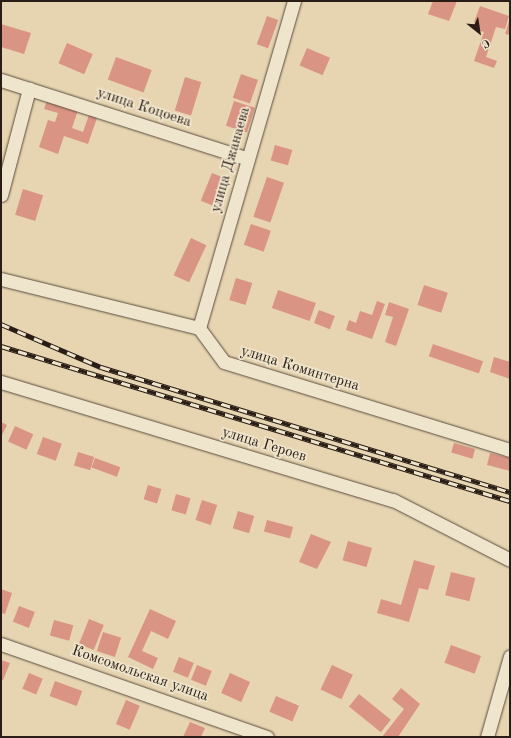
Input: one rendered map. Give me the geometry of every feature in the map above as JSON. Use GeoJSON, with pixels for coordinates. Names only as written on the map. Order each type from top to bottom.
{"type":"FeatureCollection","features":[{"type":"Feature","properties":{"kind":"street","name":"улица Джанаева"},"geometry":{"type":"LineString","coordinates":[[199,328],[294,1]]}},
{"type":"Feature","properties":{"kind":"street","name":"улица Коцоева"},"geometry":{"type":"LineString","coordinates":[[1,80],[248,158]]}},
{"type":"Feature","properties":{"kind":"street"},"geometry":{"type":"LineString","coordinates":[[1,196],[30,89]]}},
{"type":"Feature","properties":{"kind":"street"},"geometry":{"type":"LineString","coordinates":[[1,279],[199,328]]}},
{"type":"Feature","properties":{"kind":"street","name":"улица Коминтерна"},"geometry":{"type":"LineString","coordinates":[[199,328],[224,362],[510,450]]}},
{"type":"Feature","properties":{"kind":"street","name":"улица Героев"},"geometry":{"type":"LineString","coordinates":[[1,382],[393,500],[510,560]]}},
{"type":"Feature","properties":{"kind":"street","name":"Комсомольская улица"},"geometry":{"type":"LineString","coordinates":[[1,644],[267,737]]}},
{"type":"Feature","properties":{"kind":"street"},"geometry":{"type":"LineString","coordinates":[[487,737],[510,656]]}},
{"type":"Feature","properties":{"kind":"building"},"geometry":{"type":"Polygon","coordinates":[[[433,1],[457,1],[449,21],[428,14],[433,1]]]}},
{"type":"Feature","properties":{"kind":"building"},"geometry":{"type":"Polygon","coordinates":[[[480,6],[509,16],[505,29],[496,27],[486,57],[497,61],[494,68],[474,61],[484,32],[477,30],[479,24],[474,22],[480,6]]]}},
{"type":"Feature","properties":{"kind":"building"},"geometry":{"type":"Polygon","coordinates":[[[267,16],[278,20],[268,48],[257,44],[267,16]]]}},
{"type":"Feature","properties":{"kind":"building"},"geometry":{"type":"Polygon","coordinates":[[[510,18],[510,35],[505,34],[510,18]]]}},
{"type":"Feature","properties":{"kind":"building"},"geometry":{"type":"Polygon","coordinates":[[[1,24],[31,33],[24,54],[1,47],[1,24]]]}},
{"type":"Feature","properties":{"kind":"building"},"geometry":{"type":"Polygon","coordinates":[[[67,43],[93,54],[84,74],[58,63],[67,43]]]}},
{"type":"Feature","properties":{"kind":"building"},"geometry":{"type":"Polygon","coordinates":[[[307,48],[330,58],[323,75],[300,65],[307,48]]]}},
{"type":"Feature","properties":{"kind":"building"},"geometry":{"type":"Polygon","coordinates":[[[116,57],[152,70],[143,93],[108,80],[116,57]]]}},
{"type":"Feature","properties":{"kind":"building"},"geometry":{"type":"Polygon","coordinates":[[[241,74],[258,80],[250,103],[233,98],[241,74]]]}},
{"type":"Feature","properties":{"kind":"building"},"geometry":{"type":"Polygon","coordinates":[[[185,77],[201,82],[191,115],[175,110],[185,77]]]}},
{"type":"Feature","properties":{"kind":"building"},"geometry":{"type":"Polygon","coordinates":[[[47,100],[78,110],[72,128],[83,132],[90,112],[98,115],[88,144],[64,136],[58,154],[39,147],[48,120],[55,122],[58,113],[44,109],[47,100]]]}},
{"type":"Feature","properties":{"kind":"building"},"geometry":{"type":"Polygon","coordinates":[[[234,101],[255,108],[247,133],[226,126],[234,101]]]}},
{"type":"Feature","properties":{"kind":"building"},"geometry":{"type":"Polygon","coordinates":[[[275,145],[292,150],[288,165],[271,160],[275,145]]]}},
{"type":"Feature","properties":{"kind":"building"},"geometry":{"type":"Polygon","coordinates":[[[212,173],[227,179],[216,207],[201,201],[212,173]]]}},
{"type":"Feature","properties":{"kind":"building"},"geometry":{"type":"Polygon","coordinates":[[[267,177],[284,183],[270,223],[253,217],[267,177]]]}},
{"type":"Feature","properties":{"kind":"building"},"geometry":{"type":"Polygon","coordinates":[[[23,189],[43,195],[35,221],[15,215],[23,189]]]}},
{"type":"Feature","properties":{"kind":"building"},"geometry":{"type":"Polygon","coordinates":[[[251,224],[271,231],[264,252],[244,245],[251,224]]]}},
{"type":"Feature","properties":{"kind":"building"},"geometry":{"type":"Polygon","coordinates":[[[191,238],[206,245],[189,282],[174,275],[191,238]]]}},
{"type":"Feature","properties":{"kind":"building"},"geometry":{"type":"Polygon","coordinates":[[[236,278],[252,283],[246,305],[229,300],[236,278]]]}},
{"type":"Feature","properties":{"kind":"building"},"geometry":{"type":"Polygon","coordinates":[[[424,285],[448,293],[441,313],[418,305],[424,285]]]}},
{"type":"Feature","properties":{"kind":"building"},"geometry":{"type":"Polygon","coordinates":[[[278,290],[316,303],[310,321],[272,308],[278,290]]]}},
{"type":"Feature","properties":{"kind":"building"},"geometry":{"type":"Polygon","coordinates":[[[377,301],[385,304],[372,339],[346,330],[349,320],[356,323],[360,311],[372,315],[377,301]]]}},
{"type":"Feature","properties":{"kind":"building"},"geometry":{"type":"Polygon","coordinates":[[[389,302],[409,309],[396,346],[385,342],[393,317],[385,315],[389,302]]]}},
{"type":"Feature","properties":{"kind":"building"},"geometry":{"type":"Polygon","coordinates":[[[319,310],[335,316],[330,329],[314,323],[319,310]]]}},
{"type":"Feature","properties":{"kind":"building"},"geometry":{"type":"Polygon","coordinates":[[[433,344],[483,361],[479,374],[429,356],[433,344]]]}},
{"type":"Feature","properties":{"kind":"building"},"geometry":{"type":"Polygon","coordinates":[[[494,357],[510,362],[510,379],[490,372],[494,357]]]}},
{"type":"Feature","properties":{"kind":"building"},"geometry":{"type":"Polygon","coordinates":[[[1,422],[7,425],[1,437],[1,422]]]}},
{"type":"Feature","properties":{"kind":"building"},"geometry":{"type":"Polygon","coordinates":[[[15,426],[33,434],[26,450],[8,442],[15,426]]]}},
{"type":"Feature","properties":{"kind":"building"},"geometry":{"type":"Polygon","coordinates":[[[43,437],[62,444],[56,461],[37,454],[43,437]]]}},
{"type":"Feature","properties":{"kind":"building"},"geometry":{"type":"Polygon","coordinates":[[[454,443],[475,449],[472,459],[451,453],[454,443]]]}},
{"type":"Feature","properties":{"kind":"building"},"geometry":{"type":"Polygon","coordinates":[[[78,452],[94,457],[90,470],[74,465],[78,452]]]}},
{"type":"Feature","properties":{"kind":"building"},"geometry":{"type":"Polygon","coordinates":[[[490,453],[510,458],[510,471],[487,465],[490,453]]]}},
{"type":"Feature","properties":{"kind":"building"},"geometry":{"type":"Polygon","coordinates":[[[95,458],[120,467],[117,477],[92,467],[95,458]]]}},
{"type":"Feature","properties":{"kind":"building"},"geometry":{"type":"Polygon","coordinates":[[[148,485],[161,489],[157,503],[144,499],[148,485]]]}},
{"type":"Feature","properties":{"kind":"building"},"geometry":{"type":"Polygon","coordinates":[[[176,494],[190,498],[186,514],[171,510],[176,494]]]}},
{"type":"Feature","properties":{"kind":"building"},"geometry":{"type":"Polygon","coordinates":[[[202,500],[217,505],[211,525],[196,520],[202,500]]]}},
{"type":"Feature","properties":{"kind":"building"},"geometry":{"type":"Polygon","coordinates":[[[238,511],[254,516],[249,533],[233,528],[238,511]]]}},
{"type":"Feature","properties":{"kind":"building"},"geometry":{"type":"Polygon","coordinates":[[[267,520],[293,527],[290,539],[264,532],[267,520]]]}},
{"type":"Feature","properties":{"kind":"building"},"geometry":{"type":"Polygon","coordinates":[[[311,534],[331,542],[317,569],[299,562],[311,534]]]}},
{"type":"Feature","properties":{"kind":"building"},"geometry":{"type":"Polygon","coordinates":[[[348,541],[372,548],[367,567],[342,560],[348,541]]]}},
{"type":"Feature","properties":{"kind":"building"},"geometry":{"type":"Polygon","coordinates":[[[414,560],[435,566],[428,590],[419,588],[409,622],[377,613],[381,599],[401,605],[414,560]]]}},
{"type":"Feature","properties":{"kind":"building"},"geometry":{"type":"Polygon","coordinates":[[[451,572],[475,578],[469,601],[445,595],[451,572]]]}},
{"type":"Feature","properties":{"kind":"building"},"geometry":{"type":"Polygon","coordinates":[[[1,589],[12,593],[5,614],[1,613],[1,589]]]}},
{"type":"Feature","properties":{"kind":"building"},"geometry":{"type":"Polygon","coordinates":[[[19,606],[35,612],[29,628],[13,622],[19,606]]]}},
{"type":"Feature","properties":{"kind":"building"},"geometry":{"type":"Polygon","coordinates":[[[150,609],[176,621],[168,639],[151,631],[142,651],[158,658],[153,669],[128,657],[150,609]]]}},
{"type":"Feature","properties":{"kind":"building"},"geometry":{"type":"Polygon","coordinates":[[[89,619],[104,625],[94,650],[79,644],[89,619]]]}},
{"type":"Feature","properties":{"kind":"building"},"geometry":{"type":"Polygon","coordinates":[[[54,620],[73,625],[69,641],[50,635],[54,620]]]}},
{"type":"Feature","properties":{"kind":"building"},"geometry":{"type":"Polygon","coordinates":[[[103,632],[121,638],[115,657],[97,651],[103,632]]]}},
{"type":"Feature","properties":{"kind":"building"},"geometry":{"type":"Polygon","coordinates":[[[451,645],[481,656],[475,674],[445,663],[451,645]]]}},
{"type":"Feature","properties":{"kind":"building"},"geometry":{"type":"Polygon","coordinates":[[[179,657],[194,663],[188,678],[173,672],[179,657]]]}},
{"type":"Feature","properties":{"kind":"building"},"geometry":{"type":"Polygon","coordinates":[[[1,660],[10,663],[3,680],[1,680],[1,660]]]}},
{"type":"Feature","properties":{"kind":"building"},"geometry":{"type":"Polygon","coordinates":[[[197,665],[212,671],[206,686],[191,680],[197,665]]]}},
{"type":"Feature","properties":{"kind":"building"},"geometry":{"type":"Polygon","coordinates":[[[332,665],[353,675],[341,699],[321,689],[332,665]]]}},
{"type":"Feature","properties":{"kind":"building"},"geometry":{"type":"Polygon","coordinates":[[[29,673],[43,679],[36,695],[22,689],[29,673]]]}},
{"type":"Feature","properties":{"kind":"building"},"geometry":{"type":"Polygon","coordinates":[[[230,673],[250,682],[241,702],[221,693],[230,673]]]}},
{"type":"Feature","properties":{"kind":"building"},"geometry":{"type":"Polygon","coordinates":[[[55,681],[82,691],[77,706],[50,696],[55,681]]]}},
{"type":"Feature","properties":{"kind":"building"},"geometry":{"type":"Polygon","coordinates":[[[401,688],[420,704],[398,737],[382,737],[404,709],[392,699],[401,688]]]}},
{"type":"Feature","properties":{"kind":"building"},"geometry":{"type":"Polygon","coordinates":[[[359,694],[391,720],[381,732],[349,706],[359,694]]]}},
{"type":"Feature","properties":{"kind":"building"},"geometry":{"type":"Polygon","coordinates":[[[276,696],[299,706],[292,721],[269,712],[276,696]]]}},
{"type":"Feature","properties":{"kind":"building"},"geometry":{"type":"Polygon","coordinates":[[[126,700],[140,706],[130,730],[116,724],[126,700]]]}},
{"type":"Feature","properties":{"kind":"building"},"geometry":{"type":"Polygon","coordinates":[[[190,722],[205,728],[201,737],[183,737],[190,722]]]}},
{"type":"Feature","properties":{"kind":"railway"},"geometry":{"type":"LineString","coordinates":[[1,324],[101,367],[510,492]]}},
{"type":"Feature","properties":{"kind":"railway"},"geometry":{"type":"LineString","coordinates":[[1,346],[510,501]]}}]}
